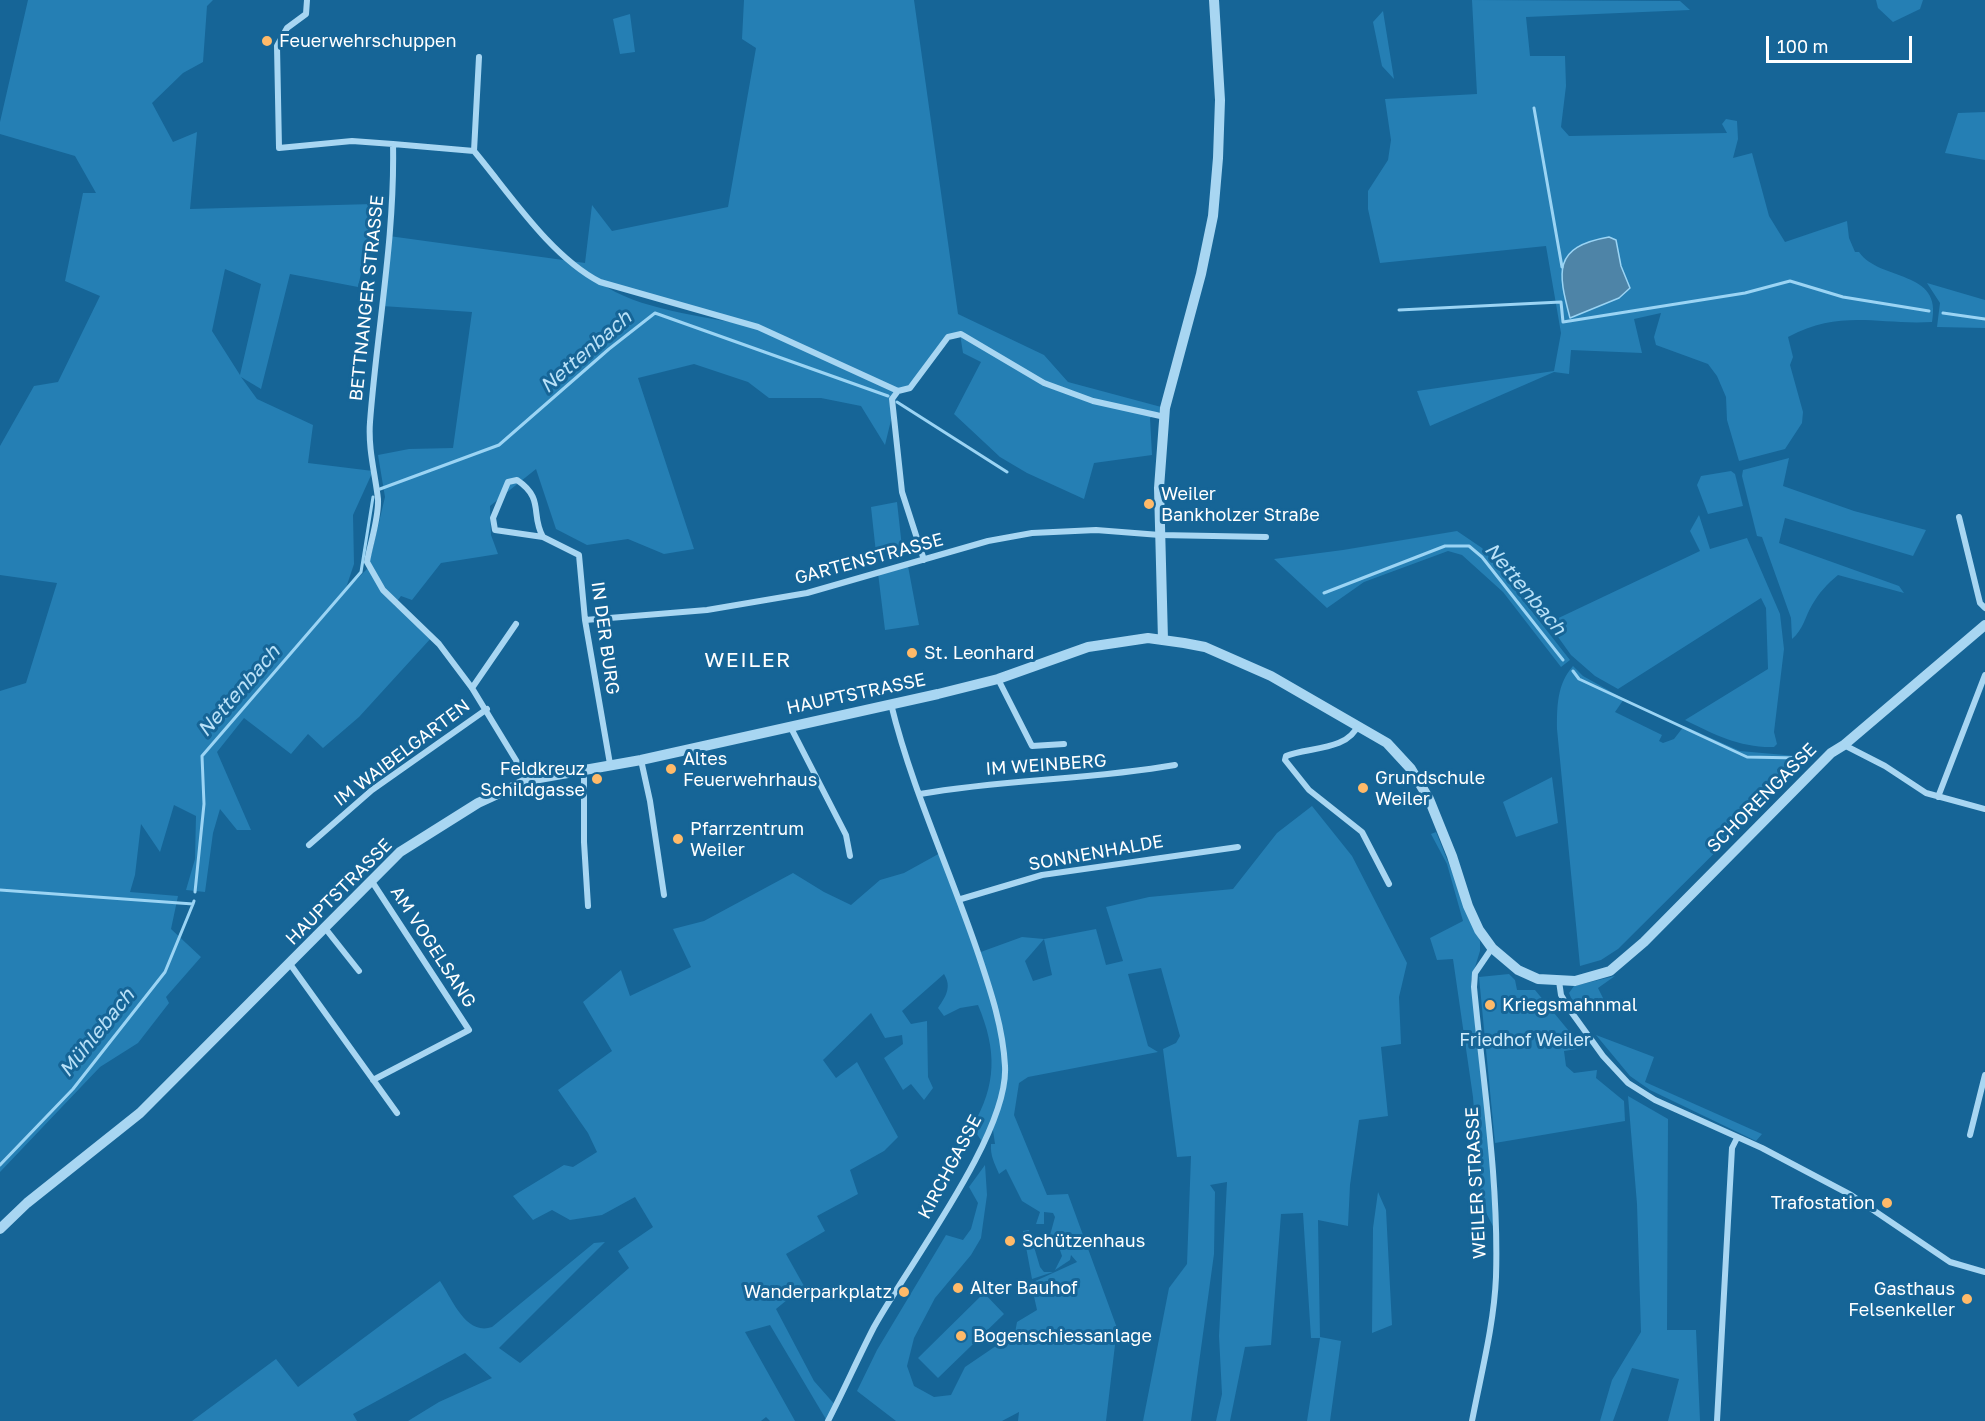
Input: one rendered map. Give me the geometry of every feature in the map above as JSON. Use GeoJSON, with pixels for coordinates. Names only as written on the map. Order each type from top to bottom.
{"type":"FeatureCollection","features":[{"type":"Feature","properties":{"kind":"street"},"geometry":{"type":"LineString","coordinates":[[307,0],[306,14],[287,28],[277,46],[279,148],[352,141],[474,151]]}},
{"type":"Feature","properties":{"kind":"street"},"geometry":{"type":"LineString","coordinates":[[1163,640],[1160,535],[1161,453],[1165,408],[1201,274],[1213,216],[1220,100],[1214,0]]}},
{"type":"Feature","properties":{"kind":"street"},"geometry":{"type":"LineString","coordinates":[[479,57],[474,151],[555,247],[578,270],[600,282],[758,327],[898,391],[910,388],[948,337],[961,334],[1044,383],[1093,401],[1165,417]]}},
{"type":"Feature","properties":{"kind":"street","name":"BETTNANGER STRASSE"},"geometry":{"type":"LineString","coordinates":[[393,144],[389,236],[370,424],[370,457],[378,502],[367,562],[383,590],[439,644],[472,688],[487,709],[528,780]]}},
{"type":"Feature","properties":{"kind":"street"},"geometry":{"type":"LineString","coordinates":[[898,391],[892,399],[902,492],[924,560]]}},
{"type":"Feature","properties":{"kind":"street","name":"IN DER BURG"},"geometry":{"type":"LineString","coordinates":[[543,537],[538,528],[536,500],[527,487],[517,480],[508,482],[493,518],[495,530],[543,537],[579,555],[585,620],[610,764]]}},
{"type":"Feature","properties":{"kind":"street"},"geometry":{"type":"LineString","coordinates":[[1959,518],[1980,603],[1985,608]]}},
{"type":"Feature","properties":{"kind":"street","name":"GARTENSTRASSE"},"geometry":{"type":"LineString","coordinates":[[585,620],[707,610],[807,593],[988,541],[1032,533],[1096,530],[1160,535],[1266,537]]}},
{"type":"Feature","properties":{"kind":"street"},"geometry":{"type":"LineString","coordinates":[[472,688],[516,624]]}},
{"type":"Feature","properties":{"kind":"street","name":"SCHORENGASSE"},"geometry":{"type":"LineString","coordinates":[[1559,981],[1575,981],[1610,971],[1644,942],[1831,753],[1844,745],[1985,625]]}},
{"type":"Feature","properties":{"kind":"street","name":"HAUPTSTRASSE"},"geometry":{"type":"LineString","coordinates":[[0,1229],[27,1203],[140,1113],[400,852],[478,803],[528,780],[641,760],[891,704],[998,679],[1088,647],[1142,638],[1205,647],[1272,676],[1358,724],[1387,743],[1411,769],[1432,808],[1476,922],[1492,948],[1518,970],[1538,979],[1559,981]]}},
{"type":"Feature","properties":{"kind":"street"},"geometry":{"type":"LineString","coordinates":[[1938,797],[1985,675]]}},
{"type":"Feature","properties":{"kind":"street"},"geometry":{"type":"LineString","coordinates":[[998,679],[1032,746],[1064,744]]}},
{"type":"Feature","properties":{"kind":"street","name":"KIRCHGASSE"},"geometry":{"type":"LineString","coordinates":[[828,1421],[875,1327],[983,1143],[1000,1100],[1005,1068],[997,1013],[960,899],[899,740],[891,704]]}},
{"type":"Feature","properties":{"kind":"street","name":"IM WAIBELGARTEN"},"geometry":{"type":"LineString","coordinates":[[309,845],[372,790],[487,709]]}},
{"type":"Feature","properties":{"kind":"street"},"geometry":{"type":"LineString","coordinates":[[1358,724],[1348,738],[1327,747],[1293,753],[1286,756],[1286,760],[1309,790],[1362,832],[1389,884]]}},
{"type":"Feature","properties":{"kind":"street"},"geometry":{"type":"LineString","coordinates":[[790,725],[846,835],[850,856]]}},
{"type":"Feature","properties":{"kind":"street"},"geometry":{"type":"LineString","coordinates":[[1844,745],[1886,766],[1926,793],[1985,809]]}},
{"type":"Feature","properties":{"kind":"street"},"geometry":{"type":"LineString","coordinates":[[641,760],[650,801],[664,895]]}},
{"type":"Feature","properties":{"kind":"street","name":"IM WEINBERG"},"geometry":{"type":"LineString","coordinates":[[920,794],[963,787],[1120,775],[1175,765]]}},
{"type":"Feature","properties":{"kind":"street"},"geometry":{"type":"LineString","coordinates":[[584,769],[584,842],[588,906]]}},
{"type":"Feature","properties":{"kind":"street","name":"SONNENHALDE"},"geometry":{"type":"LineString","coordinates":[[960,899],[1042,875],[1238,847]]}},
{"type":"Feature","properties":{"kind":"street","name":"AM VOGELSANG"},"geometry":{"type":"LineString","coordinates":[[371,879],[469,1030],[373,1080]]}},
{"type":"Feature","properties":{"kind":"street"},"geometry":{"type":"LineString","coordinates":[[325,928],[358,970]]}},
{"type":"Feature","properties":{"kind":"street","name":"WEILER STRASSE"},"geometry":{"type":"LineString","coordinates":[[1472,1421],[1492,1316],[1496,1279],[1491,1143],[1474,987],[1475,973],[1492,948]]}},
{"type":"Feature","properties":{"kind":"street"},"geometry":{"type":"LineString","coordinates":[[290,964],[397,1113]]}},
{"type":"Feature","properties":{"kind":"street"},"geometry":{"type":"LineString","coordinates":[[1559,981],[1561,994],[1572,1013],[1603,1056],[1628,1083],[1655,1100],[1737,1138],[1851,1196],[1950,1262],[1985,1272]]}},
{"type":"Feature","properties":{"kind":"street"},"geometry":{"type":"LineString","coordinates":[[1970,1135],[1985,1076]]}},
{"type":"Feature","properties":{"kind":"street"},"geometry":{"type":"LineString","coordinates":[[1716,1421],[1732,1148],[1737,1138]]}},
{"type":"Feature","properties":{"kind":"green space"},"geometry":{"type":"Polygon","coordinates":[[[28,0],[213,0],[207,6],[203,62],[183,73],[152,103],[173,142],[197,132],[190,209],[373,204],[371,228],[358,287],[290,274],[261,389],[241,377],[257,399],[313,425],[308,463],[373,471],[353,515],[354,564],[345,591],[368,568],[385,497],[378,455],[409,449],[453,448],[472,312],[382,306],[389,236],[585,263],[592,205],[612,231],[728,207],[756,48],[742,39],[744,0],[914,0],[958,314],[1044,355],[1068,382],[1165,408],[1150,418],[1152,455],[1094,463],[1084,499],[1027,473],[1000,457],[954,414],[981,362],[963,353],[960,334],[948,337],[910,388],[898,391],[885,445],[861,406],[821,398],[769,398],[748,382],[694,364],[638,378],[694,549],[664,554],[628,539],[587,545],[556,529],[536,469],[490,506],[491,535],[498,554],[441,563],[412,600],[401,596],[394,605],[413,617],[432,637],[359,717],[323,748],[308,734],[291,754],[244,718],[217,752],[251,830],[237,830],[220,809],[213,833],[205,892],[186,890],[195,859],[196,816],[174,805],[160,852],[141,824],[135,875],[130,892],[178,896],[171,929],[201,957],[166,997],[169,1003],[138,1043],[100,1067],[0,1172],[0,691],[26,683],[57,583],[0,575],[0,446],[34,386],[58,382],[100,296],[65,281],[83,193],[96,193],[75,156],[0,134],[0,122],[28,0]],[[225,269],[212,331],[240,375],[261,284],[225,269]],[[601,283],[615,292],[651,306],[748,325],[601,283]]]}},
{"type":"Feature","properties":{"kind":"green space"},"geometry":{"type":"Polygon","coordinates":[[[1472,0],[1680,1],[1690,10],[1526,17],[1530,56],[1565,56],[1566,86],[1561,127],[1569,136],[1727,133],[1722,124],[1726,119],[1737,121],[1738,139],[1733,158],[1752,153],[1769,216],[1785,242],[1847,221],[1849,238],[1855,252],[1859,252],[1881,268],[1919,284],[1928,293],[1933,305],[1932,322],[1842,321],[1807,328],[1788,337],[1793,357],[1790,365],[1803,412],[1802,423],[1785,449],[1739,461],[1727,420],[1726,397],[1717,376],[1708,364],[1656,345],[1654,337],[1661,313],[1634,319],[1642,353],[1571,350],[1569,374],[1554,372],[1430,426],[1417,391],[1554,371],[1561,333],[1546,246],[1380,263],[1368,209],[1368,191],[1388,160],[1391,140],[1385,99],[1477,94],[1472,0]],[[1616,240],[1600,304],[1619,298],[1630,288],[1621,266],[1616,240]]]}},
{"type":"Feature","properties":{"kind":"green space"},"geometry":{"type":"Polygon","coordinates":[[[1876,0],[1923,0],[1920,9],[1893,22],[1878,8],[1876,0]]]}},
{"type":"Feature","properties":{"kind":"green space"},"geometry":{"type":"Polygon","coordinates":[[[1383,11],[1394,79],[1382,66],[1373,22],[1383,11]]]}},
{"type":"Feature","properties":{"kind":"green space"},"geometry":{"type":"Polygon","coordinates":[[[630,14],[635,52],[620,54],[613,19],[630,14]]]}},
{"type":"Feature","properties":{"kind":"green space"},"geometry":{"type":"Polygon","coordinates":[[[1985,112],[1985,160],[1945,153],[1958,113],[1985,112]]]}},
{"type":"Feature","properties":{"kind":"green space"},"geometry":{"type":"Polygon","coordinates":[[[1927,283],[1985,300],[1985,328],[1937,327],[1940,303],[1927,283]]]}},
{"type":"Feature","properties":{"kind":"green space"},"geometry":{"type":"Polygon","coordinates":[[[1789,458],[1783,486],[1854,511],[1926,530],[1913,556],[1785,518],[1779,543],[1899,586],[1904,593],[1838,575],[1817,597],[1792,639],[1791,618],[1762,537],[1757,536],[1742,476],[1743,470],[1789,458]]]}},
{"type":"Feature","properties":{"kind":"green space"},"geometry":{"type":"Polygon","coordinates":[[[1731,471],[1735,474],[1743,506],[1708,514],[1697,485],[1701,476],[1731,471]]]}},
{"type":"Feature","properties":{"kind":"green space"},"geometry":{"type":"Polygon","coordinates":[[[897,502],[902,547],[876,553],[871,507],[897,502]]]}},
{"type":"Feature","properties":{"kind":"green space"},"geometry":{"type":"Polygon","coordinates":[[[1699,515],[1710,549],[1747,538],[1780,614],[1784,649],[1774,732],[1777,744],[1774,747],[1739,743],[1685,720],[1768,669],[1766,608],[1761,598],[1618,689],[1595,676],[1571,655],[1548,623],[1700,551],[1690,531],[1699,515]]]}},
{"type":"Feature","properties":{"kind":"green space"},"geometry":{"type":"Polygon","coordinates":[[[1457,531],[1482,548],[1570,660],[1561,667],[1503,592],[1462,555],[1448,551],[1364,582],[1327,608],[1274,559],[1343,550],[1457,531]]]}},
{"type":"Feature","properties":{"kind":"green space"},"geometry":{"type":"Polygon","coordinates":[[[908,566],[919,625],[885,630],[878,573],[908,566]]]}},
{"type":"Feature","properties":{"kind":"green space"},"geometry":{"type":"Polygon","coordinates":[[[1573,666],[1583,676],[1624,699],[1615,712],[1662,735],[1659,741],[1663,743],[1674,739],[1684,726],[1740,751],[1807,757],[1803,765],[1618,949],[1601,960],[1580,966],[1557,729],[1561,688],[1573,666]]]}},
{"type":"Feature","properties":{"kind":"green space"},"geometry":{"type":"Polygon","coordinates":[[[1552,777],[1558,823],[1516,837],[1503,802],[1552,777]]]}},
{"type":"Feature","properties":{"kind":"green space"},"geometry":{"type":"Polygon","coordinates":[[[1312,806],[1352,856],[1407,963],[1399,997],[1401,1044],[1381,1047],[1388,1116],[1359,1120],[1350,1185],[1348,1226],[1318,1220],[1320,1337],[1341,1341],[1330,1421],[1307,1421],[1320,1338],[1311,1338],[1303,1213],[1281,1214],[1271,1345],[1245,1347],[1230,1421],[1216,1421],[1222,1394],[1219,1336],[1227,1182],[1210,1185],[1215,1192],[1214,1254],[1191,1421],[1143,1421],[1169,1288],[1187,1264],[1191,1156],[1177,1157],[1163,1049],[1176,1043],[1180,1036],[1161,968],[1128,974],[1148,1046],[1158,1052],[1028,1077],[1019,1083],[1014,1115],[1047,1195],[1068,1194],[1117,1328],[1106,1421],[1018,1421],[1019,1412],[1002,1421],[896,1421],[857,1391],[877,1350],[946,1235],[963,1240],[971,1229],[978,1203],[969,1187],[985,1165],[987,1195],[981,1238],[971,1255],[935,1298],[914,1338],[907,1366],[914,1386],[934,1397],[951,1395],[965,1367],[1015,1333],[1017,1322],[1037,1310],[1031,1283],[1077,1262],[1071,1255],[1070,1260],[1055,1270],[1062,1256],[1055,1235],[1049,1239],[1055,1217],[1053,1213],[1044,1212],[1044,1224],[1036,1224],[1040,1212],[1022,1201],[1006,1169],[999,1174],[991,1152],[991,1144],[995,1144],[992,1123],[983,1143],[972,1127],[986,1097],[990,1082],[992,1067],[989,1037],[978,1005],[960,1008],[944,1016],[938,1008],[948,987],[944,974],[902,1011],[911,1024],[927,1021],[928,1077],[933,1088],[924,1100],[911,1084],[903,1090],[884,1058],[903,1044],[902,1035],[885,1038],[871,1013],[823,1060],[836,1078],[857,1062],[898,1137],[884,1151],[850,1170],[858,1194],[817,1216],[825,1231],[786,1254],[804,1286],[776,1309],[814,1381],[836,1406],[827,1421],[770,1325],[745,1332],[795,1421],[770,1421],[766,1417],[761,1421],[408,1421],[439,1402],[492,1378],[465,1353],[353,1414],[357,1421],[192,1421],[276,1359],[298,1387],[440,1281],[467,1321],[483,1328],[492,1327],[594,1243],[605,1242],[499,1348],[520,1363],[629,1268],[618,1251],[653,1227],[635,1197],[602,1215],[570,1220],[552,1210],[533,1220],[513,1196],[564,1165],[573,1167],[597,1152],[588,1133],[558,1090],[612,1051],[583,1002],[621,970],[630,996],[691,967],[673,929],[704,921],[793,873],[851,905],[880,880],[904,873],[942,852],[978,953],[1022,937],[1044,939],[1096,929],[1106,965],[1123,961],[1106,907],[1149,897],[1233,889],[1277,833],[1312,806]],[[1044,939],[1025,961],[1033,981],[1052,975],[1044,939]]]}},
{"type":"Feature","properties":{"kind":"green space"},"geometry":{"type":"Polygon","coordinates":[[[1436,832],[1480,941],[1480,951],[1471,980],[1491,1143],[1496,1232],[1481,1203],[1473,1097],[1453,959],[1437,960],[1430,938],[1463,921],[1447,864],[1431,834],[1436,832]]]}},
{"type":"Feature","properties":{"kind":"green space","name":"Friedhof Weiler"},"geometry":{"type":"Polygon","coordinates":[[[1509,974],[1515,980],[1517,990],[1535,990],[1583,1048],[1564,1051],[1566,1066],[1574,1073],[1597,1070],[1596,1078],[1624,1101],[1625,1121],[1495,1143],[1479,977],[1509,974]]]}},
{"type":"Feature","properties":{"kind":"green space"},"geometry":{"type":"Polygon","coordinates":[[[1615,976],[1598,988],[1603,998],[1602,1014],[1573,1002],[1569,993],[1574,986],[1615,976]]]}},
{"type":"Feature","properties":{"kind":"green space"},"geometry":{"type":"Polygon","coordinates":[[[1596,1035],[1654,1057],[1645,1082],[1762,1134],[1756,1141],[1650,1090],[1630,1076],[1596,1035]]]}},
{"type":"Feature","properties":{"kind":"green space"},"geometry":{"type":"Polygon","coordinates":[[[1628,1096],[1668,1119],[1667,1330],[1696,1330],[1700,1421],[1668,1421],[1679,1379],[1632,1368],[1613,1421],[1600,1421],[1612,1380],[1641,1332],[1637,1204],[1628,1096]]]}},
{"type":"Feature","properties":{"kind":"green space"},"geometry":{"type":"Polygon","coordinates":[[[1378,1192],[1386,1210],[1392,1325],[1372,1333],[1373,1228],[1378,1192]]]}},
{"type":"Feature","properties":{"kind":"green space"},"geometry":{"type":"Polygon","coordinates":[[[1029,1230],[1040,1267],[1044,1272],[1053,1272],[1032,1279],[1023,1231],[1029,1230]]]}},
{"type":"Feature","properties":{"kind":"green space","name":"Bogenschiessanlage"},"geometry":{"type":"Polygon","coordinates":[[[984,1293],[1004,1314],[938,1378],[918,1358],[984,1293]]]}},
{"type":"Feature","properties":{"kind":"shaded area"},"geometry":{"type":"Polygon","coordinates":[[[1609,237],[1616,240],[1621,266],[1630,288],[1619,298],[1570,318],[1562,275],[1568,255],[1577,247],[1590,241],[1609,237]]]}},
{"type":"Feature","properties":{"kind":"waterway"},"geometry":{"type":"LineString","coordinates":[[1534,108],[1562,267]]}},
{"type":"Feature","properties":{"kind":"waterway"},"geometry":{"type":"LineString","coordinates":[[1399,310],[1561,302],[1563,322],[1745,293],[1790,281],[1843,297],[1929,311]]}},
{"type":"Feature","properties":{"kind":"waterway","name":"Nettenbach"},"geometry":{"type":"LineString","coordinates":[[380,489],[499,445],[609,349],[655,313],[888,396]]}},
{"type":"Feature","properties":{"kind":"waterway"},"geometry":{"type":"LineString","coordinates":[[1943,313],[1985,319]]}},
{"type":"Feature","properties":{"kind":"waterway","name":"Nettenbach"},"geometry":{"type":"LineString","coordinates":[[897,402],[1007,472]]}},
{"type":"Feature","properties":{"kind":"waterway","name":"Nettenbach"},"geometry":{"type":"LineString","coordinates":[[195,892],[204,804],[202,756],[361,572],[373,497]]}},
{"type":"Feature","properties":{"kind":"waterway","name":"Nettenbach"},"geometry":{"type":"LineString","coordinates":[[1324,593],[1445,546],[1469,546],[1482,557],[1563,660]]}},
{"type":"Feature","properties":{"kind":"waterway","name":"Nettenbach"},"geometry":{"type":"LineString","coordinates":[[1573,671],[1579,679],[1747,757],[1798,758]]}},
{"type":"Feature","properties":{"kind":"waterway","name":"Nettenbach"},"geometry":{"type":"LineString","coordinates":[[0,890],[193,904],[194,901]]}},
{"type":"Feature","properties":{"kind":"waterway","name":"Mühlebach"},"geometry":{"type":"LineString","coordinates":[[0,1165],[73,1089],[165,972],[193,904]]}},
{"type":"Feature","properties":{"kind":"place","name":"Feuerwehrschuppen"},"geometry":{"type":"Point","coordinates":[267,41]}},
{"type":"Feature","properties":{"kind":"place","name":"Weiler Bankholzer Straße"},"geometry":{"type":"Point","coordinates":[1149,504]}},
{"type":"Feature","properties":{"kind":"place","name":"St. Leonhard"},"geometry":{"type":"Point","coordinates":[912,653]}},
{"type":"Feature","properties":{"kind":"place","name":"Altes Feuerwehrhaus"},"geometry":{"type":"Point","coordinates":[671,769]}},
{"type":"Feature","properties":{"kind":"place","name":"Feldkreuz Schildgasse"},"geometry":{"type":"Point","coordinates":[597,779]}},
{"type":"Feature","properties":{"kind":"place","name":"Grundschule Weiler"},"geometry":{"type":"Point","coordinates":[1363,788]}},
{"type":"Feature","properties":{"kind":"place","name":"Pfarrzentrum Weiler"},"geometry":{"type":"Point","coordinates":[678,839]}},
{"type":"Feature","properties":{"kind":"place","name":"Kriegsmahnmal"},"geometry":{"type":"Point","coordinates":[1490,1005]}},
{"type":"Feature","properties":{"kind":"place","name":"Trafostation"},"geometry":{"type":"Point","coordinates":[1887,1203]}},
{"type":"Feature","properties":{"kind":"place","name":"Schützenhaus"},"geometry":{"type":"Point","coordinates":[1010,1241]}},
{"type":"Feature","properties":{"kind":"place","name":"Alter Bauhof"},"geometry":{"type":"Point","coordinates":[958,1288]}},
{"type":"Feature","properties":{"kind":"place","name":"Wanderparkplatz"},"geometry":{"type":"Point","coordinates":[904,1292]}},
{"type":"Feature","properties":{"kind":"place","name":"Gasthaus Felsenkeller"},"geometry":{"type":"Point","coordinates":[1967,1299]}},
{"type":"Feature","properties":{"kind":"place","name":"Bogenschiessanlage"},"geometry":{"type":"Point","coordinates":[961,1336]}},
{"type":"Feature","properties":{"kind":"district","name":"WEILER"},"geometry":{"type":"Point","coordinates":[748,660]}}]}
